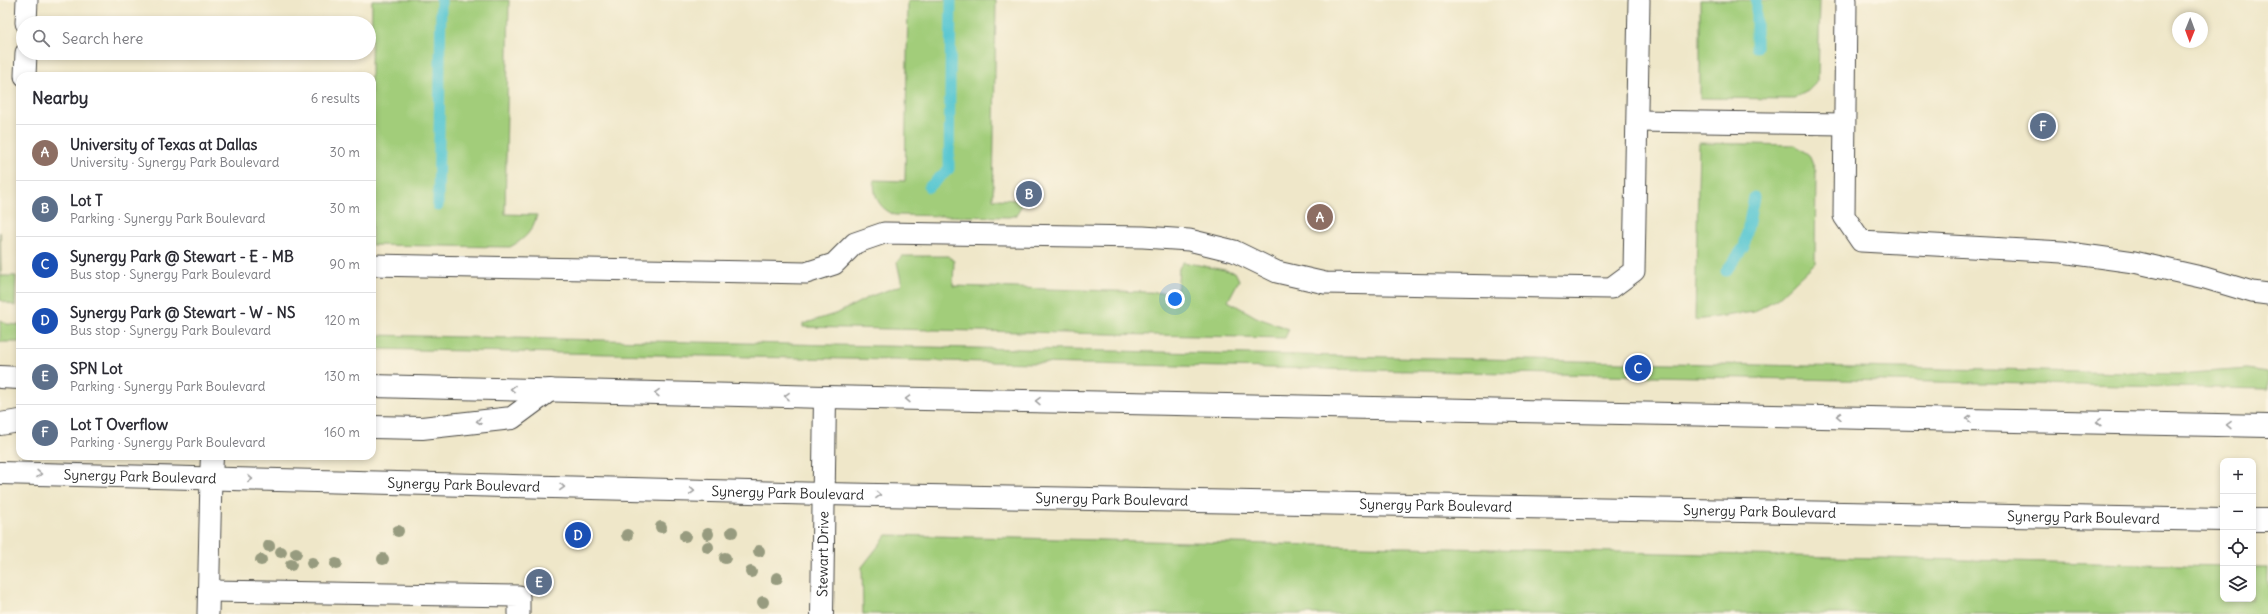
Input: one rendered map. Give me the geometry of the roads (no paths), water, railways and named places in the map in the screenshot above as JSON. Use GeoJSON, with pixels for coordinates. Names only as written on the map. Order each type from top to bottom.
{"type":"FeatureCollection","features":[{"type":"Feature","properties":{"kind":"street"},"geometry":{"type":"LineString","coordinates":[[0,377],[16,378]]}},
{"type":"Feature","properties":{"kind":"street"},"geometry":{"type":"LineString","coordinates":[[376,386],[826,398],[2268,426]]}},
{"type":"Feature","properties":{"kind":"street"},"geometry":{"type":"LineString","coordinates":[[376,427],[422,428],[512,418],[550,390]]}},
{"type":"Feature","properties":{"kind":"street","name":"Stewart Drive"},"geometry":{"type":"LineString","coordinates":[[822,614],[826,398]]}},
{"type":"Feature","properties":{"kind":"street"},"geometry":{"type":"LineString","coordinates":[[0,424],[16,422]]}},
{"type":"Feature","properties":{"kind":"street"},"geometry":{"type":"LineString","coordinates":[[211,478],[212,460]]}},
{"type":"Feature","properties":{"kind":"street","name":"Synergy Park Boulevard"},"geometry":{"type":"LineString","coordinates":[[0,473],[824,494],[2220,520]]}},
{"type":"Feature","properties":{"kind":"street"},"geometry":{"type":"LineString","coordinates":[[2256,520],[2268,520]]}},
{"type":"Feature","properties":{"kind":"lane"},"geometry":{"type":"LineString","coordinates":[[26,16],[27,0]]}},
{"type":"Feature","properties":{"kind":"lane"},"geometry":{"type":"LineString","coordinates":[[376,265],[806,273],[834,264],[855,243],[884,233],[1120,237],[1189,240],[1234,252],[1277,272],[1325,283],[1611,288],[1634,271],[1638,121],[1639,0]]}},
{"type":"Feature","properties":{"kind":"lane"},"geometry":{"type":"LineString","coordinates":[[1846,0],[1844,216],[1861,241],[2062,252],[2134,262],[2205,278],[2252,292],[2268,294]]}},
{"type":"Feature","properties":{"kind":"lane"},"geometry":{"type":"LineString","coordinates":[[25,72],[26,60]]}},
{"type":"Feature","properties":{"kind":"lane"},"geometry":{"type":"LineString","coordinates":[[1638,121],[1844,124]]}},
{"type":"Feature","properties":{"kind":"lane"},"geometry":{"type":"LineString","coordinates":[[208,614],[211,478]]}},
{"type":"Feature","properties":{"kind":"lane"},"geometry":{"type":"LineString","coordinates":[[209,591],[519,596],[518,614]]}},
{"type":"Feature","properties":{"kind":"waterway"},"geometry":{"type":"LineString","coordinates":[[438,206],[441,0]]}},
{"type":"Feature","properties":{"kind":"waterway"},"geometry":{"type":"LineString","coordinates":[[929,187],[949,169],[951,0]]}},
{"type":"Feature","properties":{"kind":"waterway"},"geometry":{"type":"LineString","coordinates":[[1756,0],[1756,47]]}},
{"type":"Feature","properties":{"kind":"waterway"},"geometry":{"type":"LineString","coordinates":[[1726,271],[1744,247],[1754,197]]}},
{"type":"Feature","properties":{"kind":"place","name":"Lot T Overflow"},"geometry":{"type":"Point","coordinates":[2043,126]}},
{"type":"Feature","properties":{"kind":"place","name":"Lot T"},"geometry":{"type":"Point","coordinates":[1029,194]}},
{"type":"Feature","properties":{"kind":"place","name":"University of Texas at Dallas"},"geometry":{"type":"Point","coordinates":[1320,217]}},
{"type":"Feature","properties":{"kind":"place","name":"Synergy Park @ Stewart - E - MB"},"geometry":{"type":"Point","coordinates":[1638,368]}},
{"type":"Feature","properties":{"kind":"place","name":"Synergy Park @ Stewart - W - NS"},"geometry":{"type":"Point","coordinates":[578,535]}},
{"type":"Feature","properties":{"kind":"place","name":"SPN Lot"},"geometry":{"type":"Point","coordinates":[539,582]}}]}
